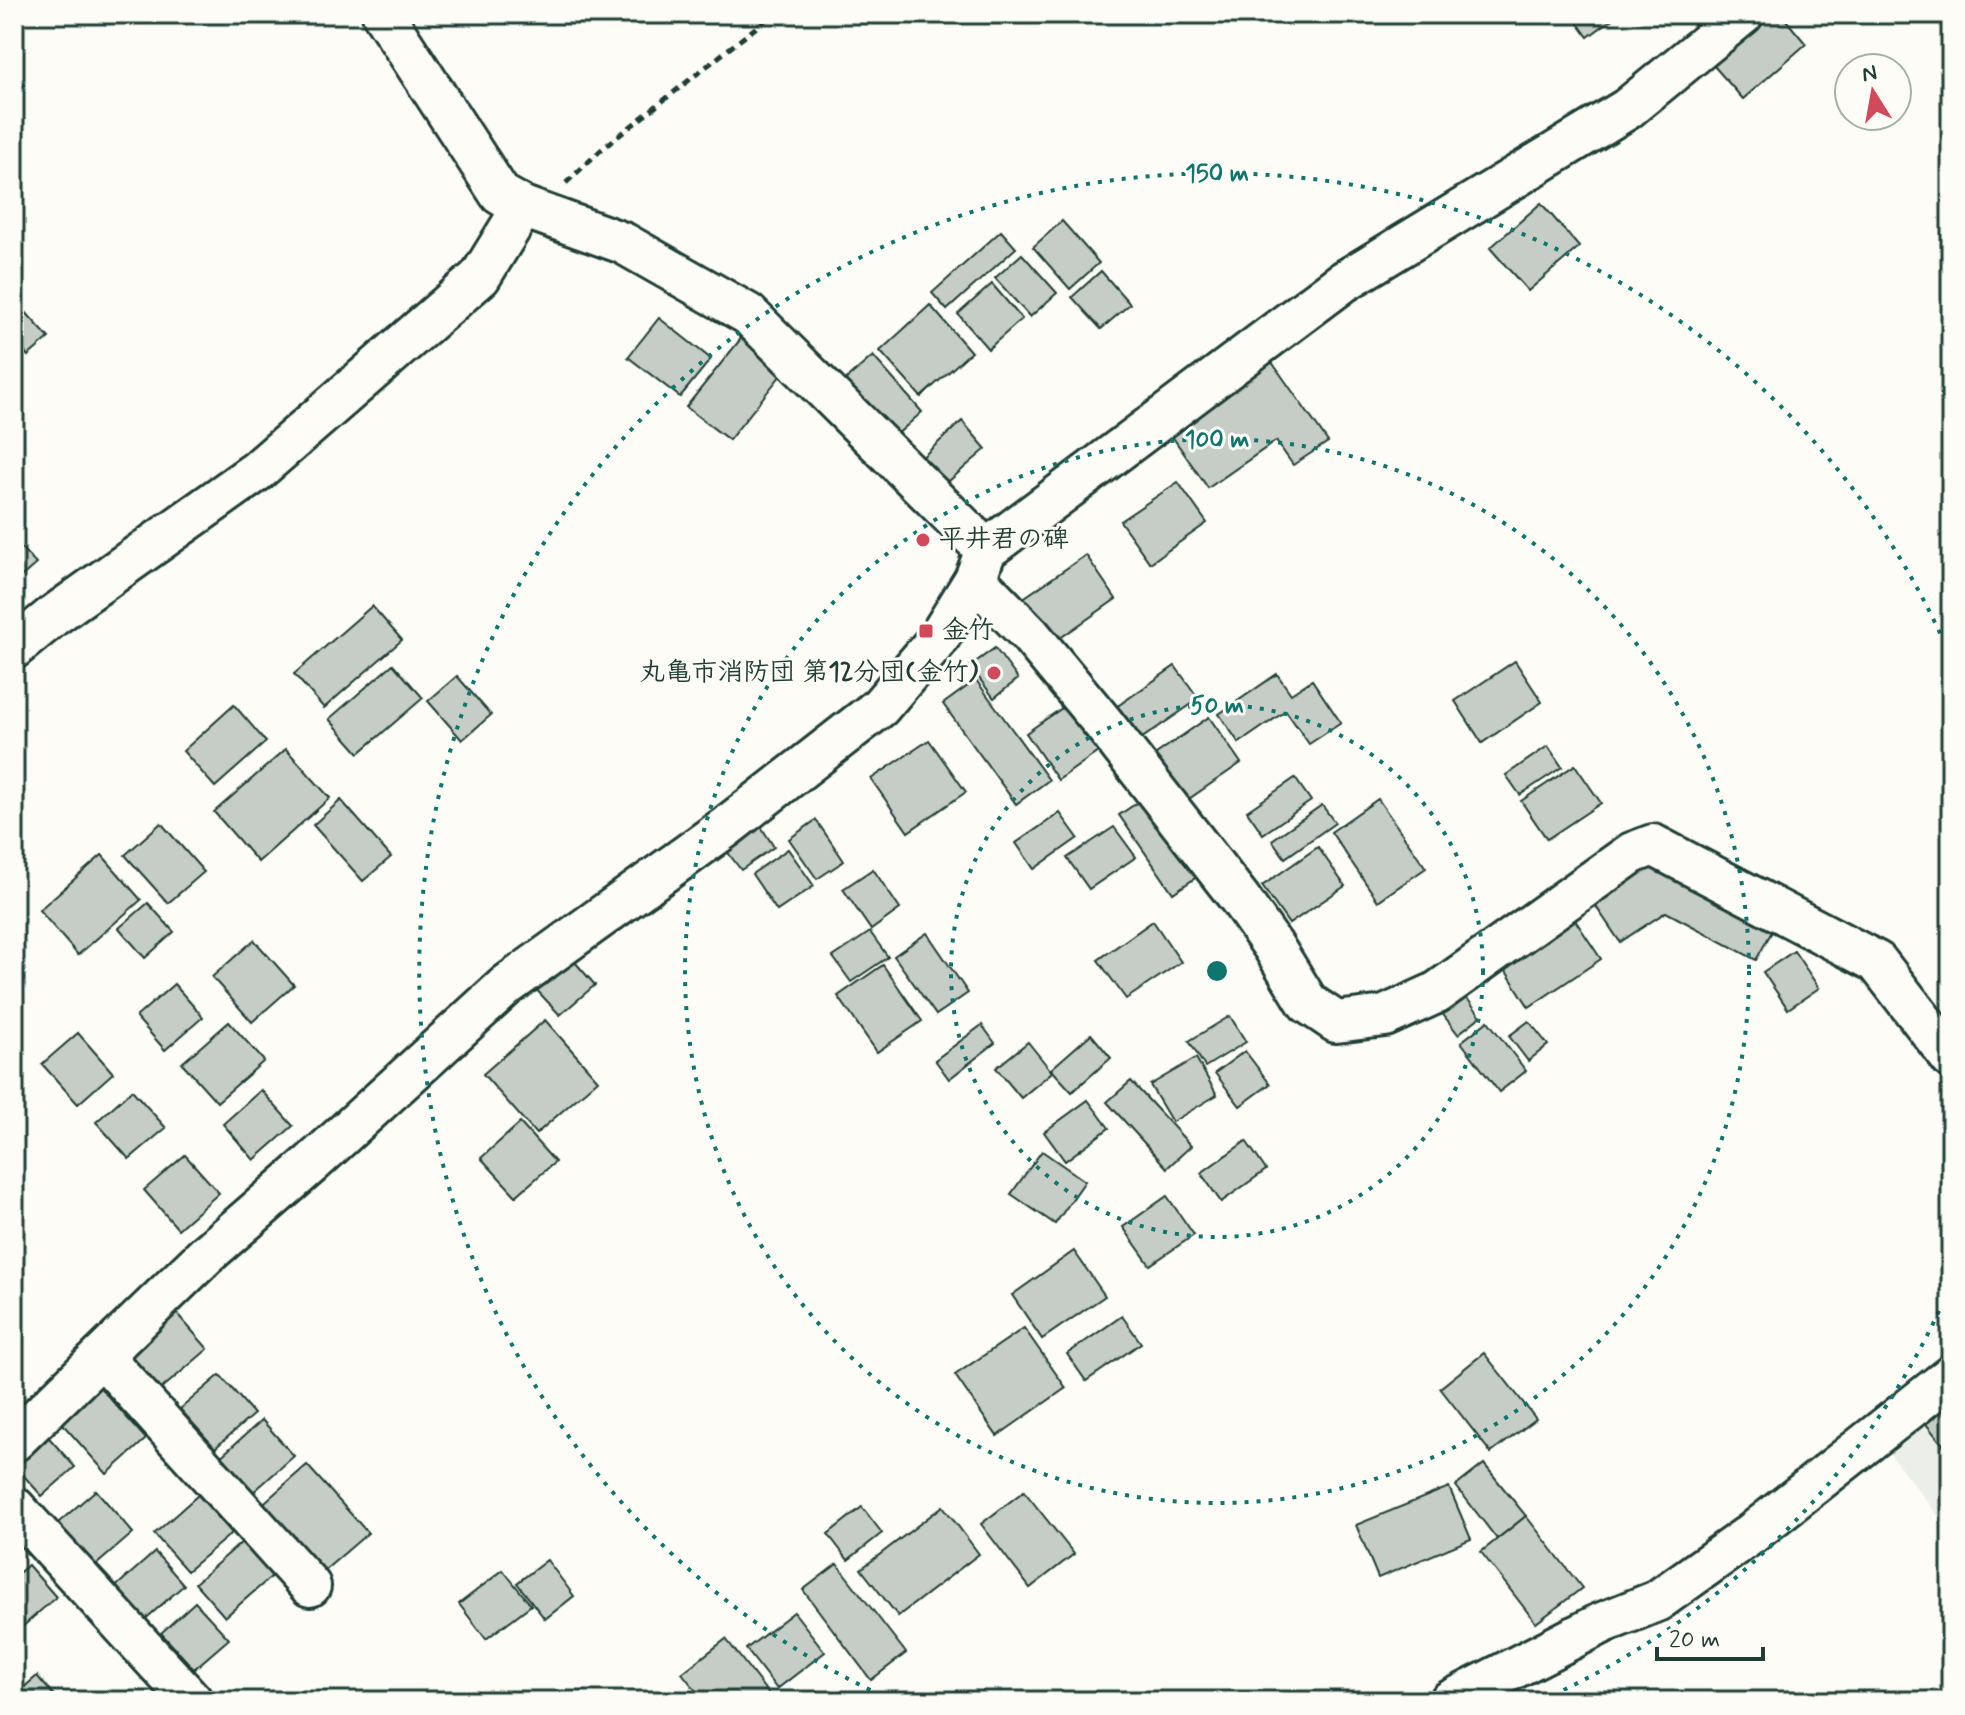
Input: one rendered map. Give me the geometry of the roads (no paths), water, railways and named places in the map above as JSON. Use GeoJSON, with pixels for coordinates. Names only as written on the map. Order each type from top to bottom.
{"type":"FeatureCollection","features":[{"type":"Feature","properties":{"kind":"street"},"geometry":{"type":"LineString","coordinates":[[383,14],[500,194],[523,207],[623,243],[748,314],[980,564],[1030,635],[1240,899],[1308,1003],[1336,1022],[1385,1016],[1436,993],[1632,853],[1653,845],[1877,962],[1951,1058]]}},
{"type":"Feature","properties":{"kind":"street"},"geometry":{"type":"LineString","coordinates":[[14,1441],[206,1255],[507,985],[726,827],[880,707],[938,639],[980,564],[1343,282],[1627,109],[1743,14]]}},
{"type":"Feature","properties":{"kind":"street"},"geometry":{"type":"LineString","coordinates":[[14,648],[53,616],[269,461],[480,277],[523,207]]}},
{"type":"Feature","properties":{"kind":"street"},"geometry":{"type":"LineString","coordinates":[[102,1356],[310,1586]]}},
{"type":"Feature","properties":{"kind":"street"},"geometry":{"type":"LineString","coordinates":[[1450,1701],[1602,1623],[1657,1601],[1751,1534],[1951,1376]]}},
{"type":"Feature","properties":{"kind":"street"},"geometry":{"type":"LineString","coordinates":[[14,1507],[192,1701]]}},
{"type":"Feature","properties":{"kind":"place","name":"平井君の碑"},"geometry":{"type":"Point","coordinates":[923,540]}},
{"type":"Feature","properties":{"kind":"place","name":"金竹"},"geometry":{"type":"Point","coordinates":[926,631]}},
{"type":"Feature","properties":{"kind":"place","name":"丸亀市消防団 第12分団(金竹)"},"geometry":{"type":"Point","coordinates":[994,673]}}]}
